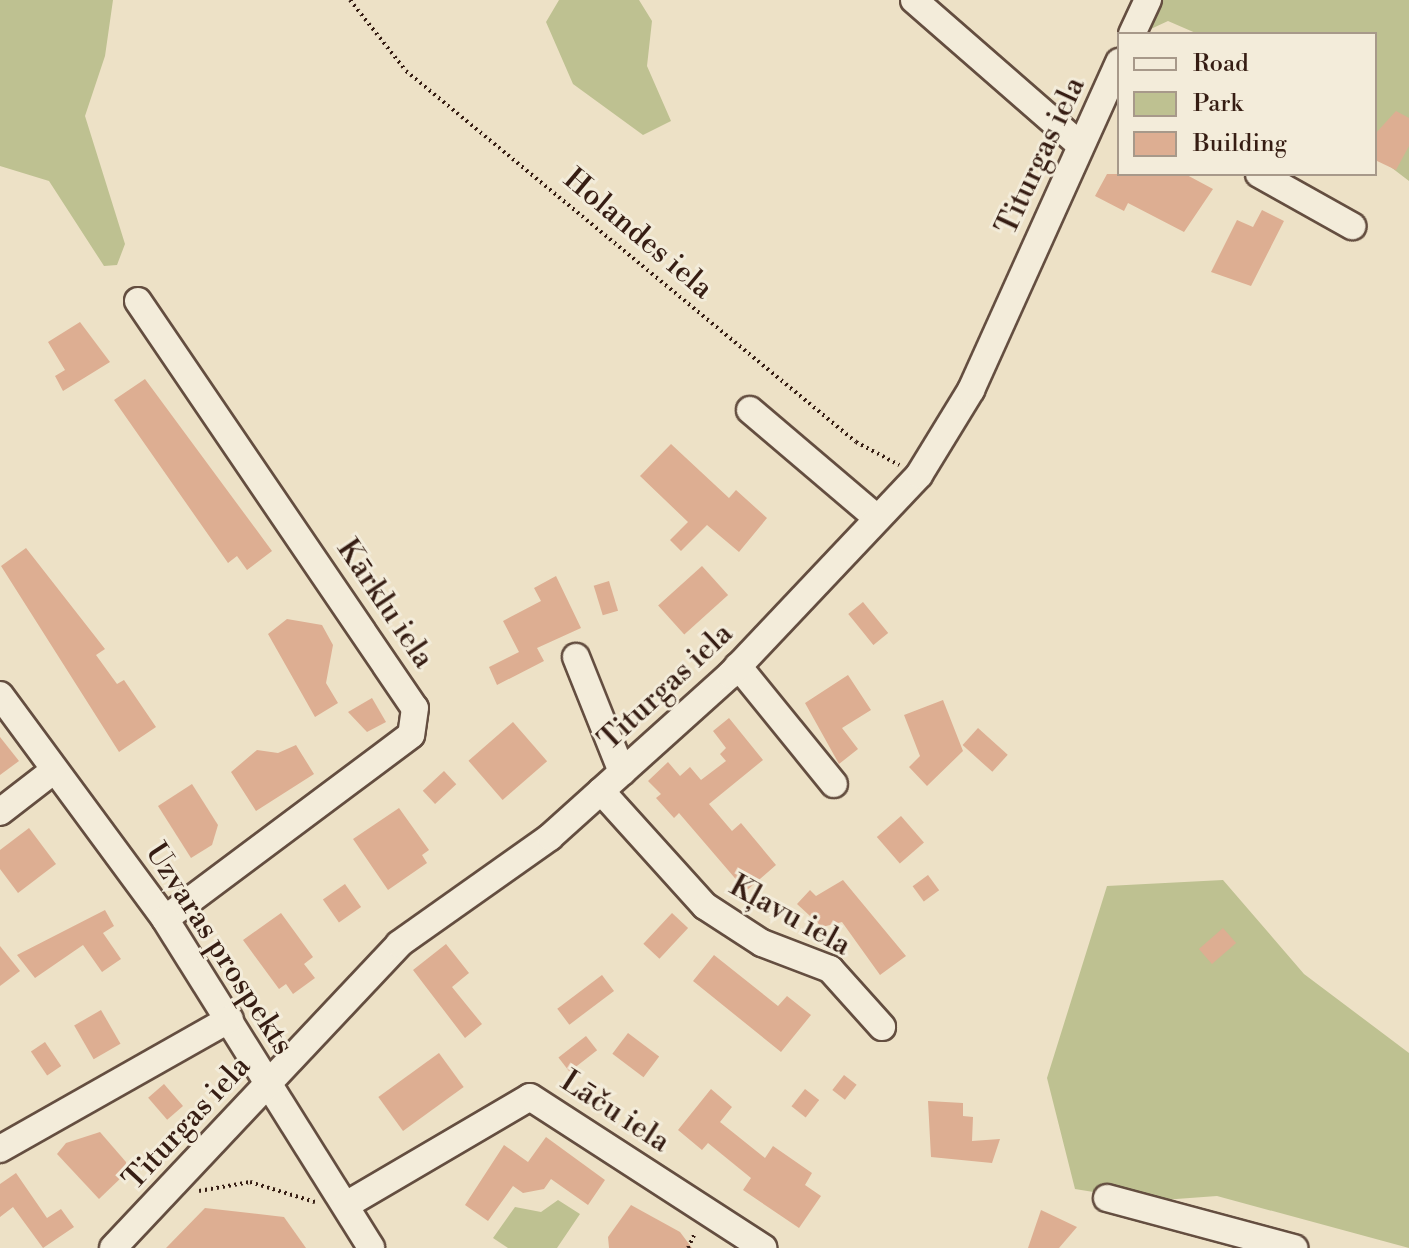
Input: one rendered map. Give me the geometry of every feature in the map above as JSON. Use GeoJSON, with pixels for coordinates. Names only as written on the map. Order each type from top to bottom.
{"type":"FeatureCollection","features":[{"type":"Feature","properties":{"kind":"street"},"geometry":{"type":"LineString","coordinates":[[914,0],[1079,144]]}},
{"type":"Feature","properties":{"kind":"street"},"geometry":{"type":"LineString","coordinates":[[1133,32],[1148,0]]}},
{"type":"Feature","properties":{"kind":"street","name":"Titurgas iela"},"geometry":{"type":"LineString","coordinates":[[113,1248],[399,944],[550,837],[738,666],[919,475],[971,390],[1079,144],[1113,93],[1117,72]]}},
{"type":"Feature","properties":{"kind":"street"},"geometry":{"type":"LineString","coordinates":[[1263,176],[1352,226]]}},
{"type":"Feature","properties":{"kind":"street","name":"Kārklu iela"},"geometry":{"type":"LineString","coordinates":[[138,301],[415,708],[411,735],[165,919]]}},
{"type":"Feature","properties":{"kind":"street"},"geometry":{"type":"LineString","coordinates":[[750,410],[877,518]]}},
{"type":"Feature","properties":{"kind":"street"},"geometry":{"type":"LineString","coordinates":[[576,657],[622,772]]}},
{"type":"Feature","properties":{"kind":"street"},"geometry":{"type":"LineString","coordinates":[[738,666],[834,784]]}},
{"type":"Feature","properties":{"kind":"street","name":"Uzvaras prospekts"},"geometry":{"type":"LineString","coordinates":[[0,695],[53,771],[165,919],[269,1084],[335,1210],[371,1248]]}},
{"type":"Feature","properties":{"kind":"street"},"geometry":{"type":"LineString","coordinates":[[0,812],[53,771]]}},
{"type":"Feature","properties":{"kind":"street","name":"Kļavu iela"},"geometry":{"type":"LineString","coordinates":[[601,791],[705,906],[762,943],[830,969],[882,1027]]}},
{"type":"Feature","properties":{"kind":"street"},"geometry":{"type":"LineString","coordinates":[[0,1149],[230,1019]]}},
{"type":"Feature","properties":{"kind":"street","name":"Lāču iela"},"geometry":{"type":"LineString","coordinates":[[335,1210],[530,1097],[763,1248]]}},
{"type":"Feature","properties":{"kind":"street"},"geometry":{"type":"LineString","coordinates":[[1107,1198],[1294,1248]]}},
{"type":"Feature","properties":{"kind":"path","name":"Holandes iela"},"geometry":{"type":"LineString","coordinates":[[350,0],[406,71],[856,442],[919,475]]}},
{"type":"Feature","properties":{"kind":"path"},"geometry":{"type":"LineString","coordinates":[[204,1183],[193,1193],[250,1182],[335,1210]]}},
{"type":"Feature","properties":{"kind":"path"},"geometry":{"type":"LineString","coordinates":[[311,1191],[318,1202]]}},
{"type":"Feature","properties":{"kind":"path"},"geometry":{"type":"LineString","coordinates":[[686,1226],[697,1234],[688,1248]]}},
{"type":"Feature","properties":{"kind":"green space"},"geometry":{"type":"Polygon","coordinates":[[[0,0],[113,0],[105,56],[85,116],[125,244],[117,265],[104,266],[49,181],[0,166],[0,0]]]}},
{"type":"Feature","properties":{"kind":"green space"},"geometry":{"type":"Polygon","coordinates":[[[559,0],[639,0],[652,21],[647,66],[671,121],[643,135],[573,84],[546,22],[559,0]]]}},
{"type":"Feature","properties":{"kind":"green space"},"geometry":{"type":"Polygon","coordinates":[[[1148,0],[1409,0],[1409,181],[1377,157],[1377,32],[1193,32],[1168,21],[1140,32],[1148,0]]]}},
{"type":"Feature","properties":{"kind":"green space"},"geometry":{"type":"Polygon","coordinates":[[[1223,880],[1304,974],[1409,1053],[1409,1248],[1217,1196],[1149,1201],[1075,1189],[1047,1078],[1107,886],[1223,880]]]}},
{"type":"Feature","properties":{"kind":"green space"},"geometry":{"type":"Polygon","coordinates":[[[558,1200],[580,1214],[557,1248],[508,1248],[493,1238],[515,1207],[541,1212],[558,1200]]]}},
{"type":"Feature","properties":{"kind":"building"},"geometry":{"type":"Polygon","coordinates":[[[1396,111],[1409,118],[1409,146],[1396,170],[1377,161],[1377,132],[1396,111]]]}},
{"type":"Feature","properties":{"kind":"building"},"geometry":{"type":"Polygon","coordinates":[[[1107,174],[1189,176],[1213,189],[1184,232],[1128,203],[1124,211],[1095,196],[1107,174]]]}},
{"type":"Feature","properties":{"kind":"building"},"geometry":{"type":"Polygon","coordinates":[[[1262,210],[1284,221],[1251,286],[1211,272],[1237,220],[1253,227],[1262,210]]]}},
{"type":"Feature","properties":{"kind":"building"},"geometry":{"type":"Polygon","coordinates":[[[80,322],[110,362],[63,391],[55,376],[65,370],[48,342],[80,322]]]}},
{"type":"Feature","properties":{"kind":"building"},"geometry":{"type":"Polygon","coordinates":[[[145,379],[272,551],[247,570],[237,556],[228,563],[114,400],[145,379]]]}},
{"type":"Feature","properties":{"kind":"building"},"geometry":{"type":"Polygon","coordinates":[[[671,444],[729,498],[736,490],[767,518],[739,552],[707,525],[681,551],[670,540],[688,522],[640,476],[671,444]]]}},
{"type":"Feature","properties":{"kind":"building"},"geometry":{"type":"Polygon","coordinates":[[[26,548],[105,649],[96,655],[117,684],[124,680],[156,727],[119,752],[1,566],[26,548]]]}},
{"type":"Feature","properties":{"kind":"building"},"geometry":{"type":"Polygon","coordinates":[[[702,566],[728,595],[684,634],[658,605],[702,566]]]}},
{"type":"Feature","properties":{"kind":"building"},"geometry":{"type":"Polygon","coordinates":[[[556,576],[581,628],[537,648],[544,661],[497,685],[489,667],[519,652],[503,621],[541,601],[534,588],[556,576]]]}},
{"type":"Feature","properties":{"kind":"building"},"geometry":{"type":"Polygon","coordinates":[[[609,581],[618,611],[603,615],[594,586],[609,581]]]}},
{"type":"Feature","properties":{"kind":"building"},"geometry":{"type":"Polygon","coordinates":[[[863,602],[888,633],[873,645],[848,614],[863,602]]]}},
{"type":"Feature","properties":{"kind":"building"},"geometry":{"type":"Polygon","coordinates":[[[287,619],[322,625],[333,645],[326,683],[338,703],[315,717],[268,634],[287,619]]]}},
{"type":"Feature","properties":{"kind":"building"},"geometry":{"type":"Polygon","coordinates":[[[848,675],[871,710],[842,728],[858,749],[839,764],[805,703],[848,675]]]}},
{"type":"Feature","properties":{"kind":"building"},"geometry":{"type":"Polygon","coordinates":[[[372,698],[386,722],[367,732],[348,712],[372,698]]]}},
{"type":"Feature","properties":{"kind":"building"},"geometry":{"type":"Polygon","coordinates":[[[943,700],[963,751],[927,786],[909,767],[920,756],[904,715],[943,700]]]}},
{"type":"Feature","properties":{"kind":"building"},"geometry":{"type":"Polygon","coordinates":[[[729,718],[763,760],[709,804],[732,831],[741,823],[776,865],[746,891],[679,813],[674,818],[656,798],[661,794],[648,781],[668,762],[680,776],[690,767],[701,780],[726,761],[720,754],[726,748],[713,731],[729,718]]]}},
{"type":"Feature","properties":{"kind":"building"},"geometry":{"type":"Polygon","coordinates":[[[513,722],[547,761],[503,800],[468,761],[513,722]]]}},
{"type":"Feature","properties":{"kind":"building"},"geometry":{"type":"Polygon","coordinates":[[[978,728],[1008,755],[992,772],[963,745],[978,728]]]}},
{"type":"Feature","properties":{"kind":"building"},"geometry":{"type":"Polygon","coordinates":[[[0,737],[19,761],[0,775],[0,737]]]}},
{"type":"Feature","properties":{"kind":"building"},"geometry":{"type":"Polygon","coordinates":[[[296,745],[314,774],[256,811],[231,772],[257,750],[278,753],[296,745]]]}},
{"type":"Feature","properties":{"kind":"building"},"geometry":{"type":"Polygon","coordinates":[[[444,771],[456,784],[435,804],[423,791],[444,771]]]}},
{"type":"Feature","properties":{"kind":"building"},"geometry":{"type":"Polygon","coordinates":[[[192,784],[218,825],[212,845],[191,858],[158,806],[192,784]]]}},
{"type":"Feature","properties":{"kind":"building"},"geometry":{"type":"Polygon","coordinates":[[[399,808],[429,850],[422,855],[427,863],[388,890],[353,839],[399,808]]]}},
{"type":"Feature","properties":{"kind":"building"},"geometry":{"type":"Polygon","coordinates":[[[901,816],[924,842],[900,863],[877,837],[901,816]]]}},
{"type":"Feature","properties":{"kind":"building"},"geometry":{"type":"Polygon","coordinates":[[[29,828],[56,864],[18,893],[0,869],[0,850],[29,828]]]}},
{"type":"Feature","properties":{"kind":"building"},"geometry":{"type":"Polygon","coordinates":[[[928,875],[939,890],[924,902],[913,886],[928,875]]]}},
{"type":"Feature","properties":{"kind":"building"},"geometry":{"type":"Polygon","coordinates":[[[843,880],[906,956],[880,975],[842,922],[822,927],[797,904],[810,890],[816,896],[843,880]]]}},
{"type":"Feature","properties":{"kind":"building"},"geometry":{"type":"Polygon","coordinates":[[[345,884],[361,907],[339,922],[323,899],[345,884]]]}},
{"type":"Feature","properties":{"kind":"building"},"geometry":{"type":"Polygon","coordinates":[[[105,910],[114,926],[103,933],[121,959],[102,972],[83,945],[35,978],[17,955],[105,910]]]}},
{"type":"Feature","properties":{"kind":"building"},"geometry":{"type":"Polygon","coordinates":[[[281,913],[313,957],[304,964],[315,978],[293,994],[286,984],[279,989],[243,940],[281,913]]]}},
{"type":"Feature","properties":{"kind":"building"},"geometry":{"type":"Polygon","coordinates":[[[672,913],[688,928],[659,959],[643,944],[672,913]]]}},
{"type":"Feature","properties":{"kind":"building"},"geometry":{"type":"Polygon","coordinates":[[[1223,928],[1236,943],[1212,964],[1199,949],[1223,928]]]}},
{"type":"Feature","properties":{"kind":"building"},"geometry":{"type":"Polygon","coordinates":[[[446,944],[469,973],[452,987],[482,1024],[465,1038],[413,970],[446,944]]]}},
{"type":"Feature","properties":{"kind":"building"},"geometry":{"type":"Polygon","coordinates":[[[0,946],[20,971],[0,986],[0,946]]]}},
{"type":"Feature","properties":{"kind":"building"},"geometry":{"type":"Polygon","coordinates":[[[714,955],[778,1006],[787,996],[811,1015],[781,1052],[693,981],[714,955]]]}},
{"type":"Feature","properties":{"kind":"building"},"geometry":{"type":"Polygon","coordinates":[[[602,975],[614,991],[569,1025],[557,1009],[602,975]]]}},
{"type":"Feature","properties":{"kind":"building"},"geometry":{"type":"Polygon","coordinates":[[[101,1010],[120,1044],[94,1059],[74,1026],[101,1010]]]}},
{"type":"Feature","properties":{"kind":"building"},"geometry":{"type":"Polygon","coordinates":[[[628,1033],[659,1056],[643,1077],[612,1054],[628,1033]]]}},
{"type":"Feature","properties":{"kind":"building"},"geometry":{"type":"Polygon","coordinates":[[[586,1036],[597,1050],[570,1072],[558,1058],[586,1036]]]}},
{"type":"Feature","properties":{"kind":"building"},"geometry":{"type":"Polygon","coordinates":[[[45,1042],[61,1066],[47,1076],[31,1052],[45,1042]]]}},
{"type":"Feature","properties":{"kind":"building"},"geometry":{"type":"Polygon","coordinates":[[[439,1053],[464,1087],[403,1131],[378,1097],[439,1053]]]}},
{"type":"Feature","properties":{"kind":"building"},"geometry":{"type":"Polygon","coordinates":[[[844,1075],[857,1085],[845,1100],[832,1090],[844,1075]]]}},
{"type":"Feature","properties":{"kind":"building"},"geometry":{"type":"Polygon","coordinates":[[[164,1084],[183,1106],[167,1120],[148,1098],[164,1084]]]}},
{"type":"Feature","properties":{"kind":"building"},"geometry":{"type":"Polygon","coordinates":[[[711,1089],[732,1107],[720,1122],[765,1158],[773,1146],[812,1173],[805,1185],[821,1196],[799,1228],[743,1190],[751,1178],[708,1143],[702,1150],[678,1130],[711,1089]]]}},
{"type":"Feature","properties":{"kind":"building"},"geometry":{"type":"Polygon","coordinates":[[[805,1089],[819,1100],[806,1117],[791,1106],[805,1089]]]}},
{"type":"Feature","properties":{"kind":"building"},"geometry":{"type":"Polygon","coordinates":[[[928,1101],[963,1103],[963,1116],[973,1117],[972,1141],[1000,1139],[992,1163],[931,1157],[928,1101]]]}},
{"type":"Feature","properties":{"kind":"building"},"geometry":{"type":"Polygon","coordinates":[[[100,1132],[126,1162],[125,1174],[99,1199],[57,1154],[66,1143],[100,1132]]]}},
{"type":"Feature","properties":{"kind":"building"},"geometry":{"type":"Polygon","coordinates":[[[546,1137],[605,1180],[588,1205],[551,1179],[544,1189],[523,1193],[513,1186],[488,1221],[465,1205],[504,1145],[528,1162],[546,1137]]]}},
{"type":"Feature","properties":{"kind":"building"},"geometry":{"type":"Polygon","coordinates":[[[16,1173],[47,1218],[61,1209],[74,1227],[43,1248],[13,1207],[0,1217],[0,1184],[16,1173]]]}},
{"type":"Feature","properties":{"kind":"building"},"geometry":{"type":"Polygon","coordinates":[[[631,1205],[680,1232],[692,1248],[609,1248],[608,1237],[631,1205]]]}},
{"type":"Feature","properties":{"kind":"building"},"geometry":{"type":"Polygon","coordinates":[[[205,1208],[284,1217],[306,1248],[166,1248],[205,1208]]]}},
{"type":"Feature","properties":{"kind":"building"},"geometry":{"type":"Polygon","coordinates":[[[1041,1210],[1077,1227],[1059,1248],[1028,1248],[1041,1210]]]}}]}
